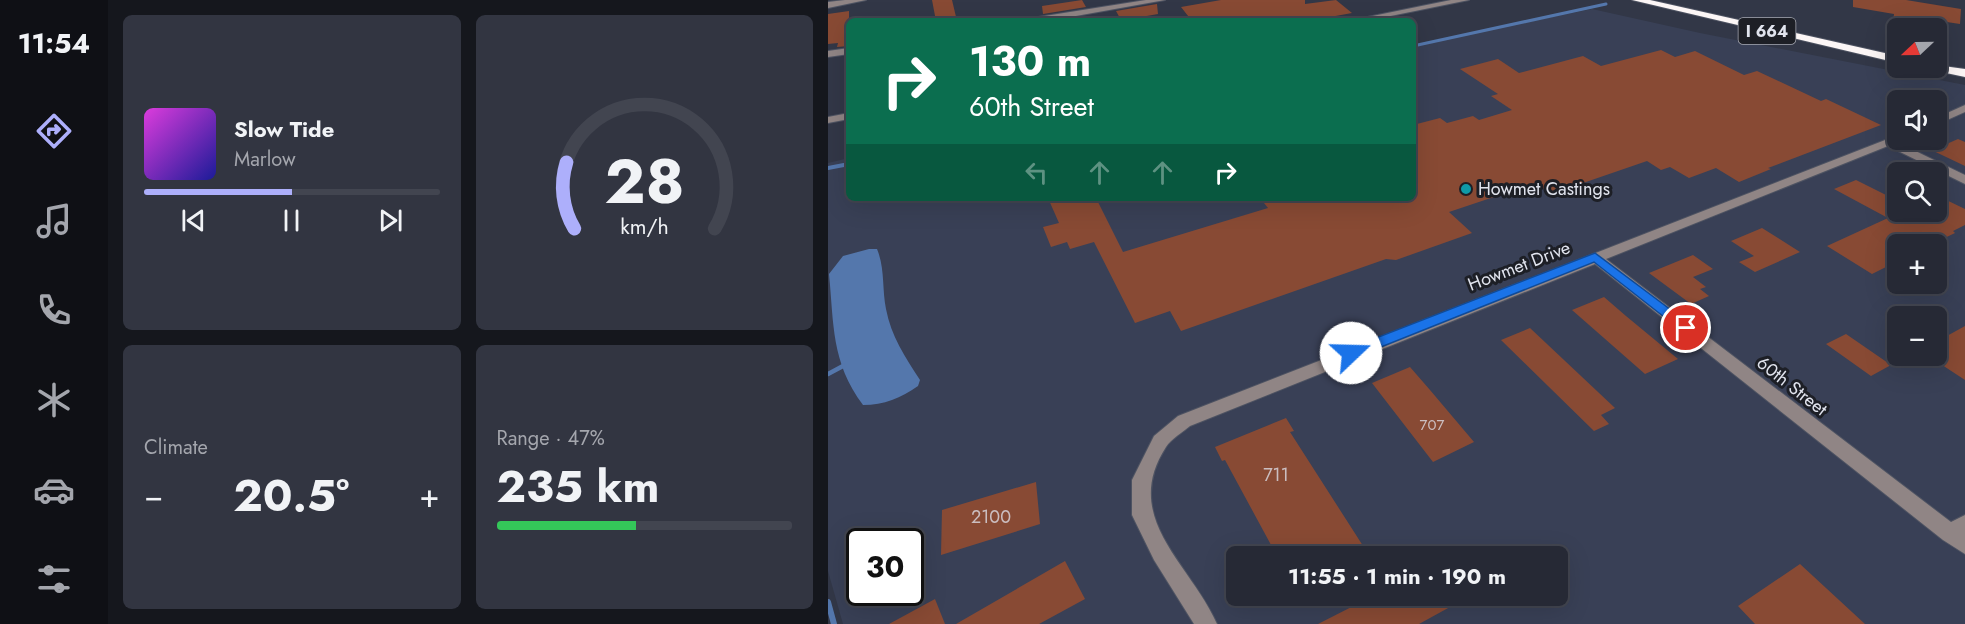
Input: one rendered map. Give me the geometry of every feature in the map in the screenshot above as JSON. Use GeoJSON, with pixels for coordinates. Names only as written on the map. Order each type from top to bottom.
{"type":"FeatureCollection","features":[{"type":"Feature","properties":{"kind":"highway","name":"I 664"},"geometry":{"type":"LineString","coordinates":[[1637,0],[1887,57]]}},
{"type":"Feature","properties":{"kind":"highway","name":"I 664"},"geometry":{"type":"LineString","coordinates":[[1672,0],[1887,48]]}},
{"type":"Feature","properties":{"kind":"highway"},"geometry":{"type":"LineString","coordinates":[[1947,60],[1965,63]]}},
{"type":"Feature","properties":{"kind":"highway"},"geometry":{"type":"LineString","coordinates":[[1947,70],[1965,73]]}},
{"type":"Feature","properties":{"kind":"street"},"geometry":{"type":"LineString","coordinates":[[828,5],[862,0]]}},
{"type":"Feature","properties":{"kind":"street"},"geometry":{"type":"LineString","coordinates":[[1050,18],[1161,0]]}},
{"type":"Feature","properties":{"kind":"street"},"geometry":{"type":"LineString","coordinates":[[1423,0],[1442,4]]}},
{"type":"Feature","properties":{"kind":"street"},"geometry":{"type":"LineString","coordinates":[[1368,18],[1465,0]]}},
{"type":"Feature","properties":{"kind":"street"},"geometry":{"type":"LineString","coordinates":[[828,54],[846,51]]}},
{"type":"Feature","properties":{"kind":"street"},"geometry":{"type":"LineString","coordinates":[[1947,117],[1965,108]]}},
{"type":"Feature","properties":{"kind":"street"},"geometry":{"type":"LineString","coordinates":[[828,120],[846,117]]}},
{"type":"Feature","properties":{"kind":"street","name":"Howmet Drive"},"geometry":{"type":"LineString","coordinates":[[1206,624],[1161,554],[1142,515],[1141,480],[1160,441],[1184,421],[1209,409],[1887,142]]}},
{"type":"Feature","properties":{"kind":"street"},"geometry":{"type":"LineString","coordinates":[[1911,150],[1965,180]]}},
{"type":"Feature","properties":{"kind":"street","name":"60th Street"},"geometry":{"type":"LineString","coordinates":[[1595,257],[1960,534]]}},
{"type":"Feature","properties":{"kind":"shaded area"},"geometry":{"type":"Polygon","coordinates":[[[1592,9],[1887,70],[1887,78],[1929,78],[1965,85],[1965,624],[843,624],[828,571],[828,163],[846,159],[846,201],[1416,201],[1416,44],[1592,9]]]}},
{"type":"Feature","properties":{"kind":"water"},"geometry":{"type":"Polygon","coordinates":[[[877,249],[880,256],[886,309],[891,328],[920,380],[918,386],[899,397],[878,404],[863,405],[839,358],[829,274],[843,256],[877,249]]]}},
{"type":"Feature","properties":{"kind":"building"},"geometry":{"type":"Polygon","coordinates":[[[932,0],[952,0],[956,18],[935,18],[932,0]]]}},
{"type":"Feature","properties":{"kind":"building"},"geometry":{"type":"Polygon","coordinates":[[[1082,0],[1086,7],[1043,14],[1042,6],[1082,0]]]}},
{"type":"Feature","properties":{"kind":"building"},"geometry":{"type":"Polygon","coordinates":[[[1221,0],[1305,0],[1305,4],[1336,0],[1352,13],[1324,18],[1217,18],[1217,16],[1190,18],[1181,7],[1221,0]]]}},
{"type":"Feature","properties":{"kind":"building"},"geometry":{"type":"Polygon","coordinates":[[[1853,0],[1906,0],[1961,9],[1960,24],[1947,22],[1947,18],[1894,18],[1894,14],[1853,7],[1853,0]]]}},
{"type":"Feature","properties":{"kind":"building"},"geometry":{"type":"Polygon","coordinates":[[[1157,4],[1158,14],[1120,18],[1116,11],[1157,4]]]}},
{"type":"Feature","properties":{"kind":"building"},"geometry":{"type":"Polygon","coordinates":[[[849,11],[849,18],[846,18],[846,46],[837,47],[838,43],[828,44],[828,14],[849,11]]]}},
{"type":"Feature","properties":{"kind":"building","name":"Howmet Castings"},"geometry":{"type":"Polygon","coordinates":[[[1661,50],[1675,57],[1695,51],[1744,75],[1757,71],[1821,101],[1826,99],[1881,125],[1768,168],[1771,169],[1739,182],[1716,168],[1689,178],[1670,167],[1661,170],[1647,161],[1551,194],[1536,183],[1449,212],[1472,233],[1396,260],[1386,259],[1181,331],[1170,311],[1135,323],[1094,242],[1070,249],[1067,242],[1051,247],[1043,227],[1059,223],[1049,201],[1098,201],[1123,252],[1268,208],[1262,201],[1416,201],[1416,124],[1440,118],[1447,123],[1473,116],[1479,120],[1512,110],[1491,96],[1498,94],[1460,69],[1498,59],[1519,73],[1583,56],[1601,66],[1661,50]]]}},
{"type":"Feature","properties":{"kind":"building"},"geometry":{"type":"Polygon","coordinates":[[[1958,139],[1965,142],[1965,166],[1931,150],[1947,150],[1947,144],[1958,139]]]}},
{"type":"Feature","properties":{"kind":"building"},"geometry":{"type":"Polygon","coordinates":[[[1856,180],[1887,196],[1887,217],[1834,189],[1856,180]]]}},
{"type":"Feature","properties":{"kind":"building"},"geometry":{"type":"Polygon","coordinates":[[[1947,200],[1965,209],[1965,225],[1947,237],[1947,234],[1887,234],[1887,266],[1872,274],[1827,246],[1887,218],[1887,222],[1947,222],[1947,200]]]}},
{"type":"Feature","properties":{"kind":"building"},"geometry":{"type":"Polygon","coordinates":[[[1762,228],[1800,252],[1755,272],[1739,262],[1754,256],[1731,241],[1762,228]]]}},
{"type":"Feature","properties":{"kind":"building"},"geometry":{"type":"Polygon","coordinates":[[[1693,255],[1713,269],[1693,277],[1706,287],[1700,289],[1709,296],[1691,304],[1649,273],[1693,255]]]}},
{"type":"Feature","properties":{"kind":"building"},"geometry":{"type":"Polygon","coordinates":[[[1604,297],[1678,359],[1645,374],[1572,310],[1604,297]]]}},
{"type":"Feature","properties":{"kind":"building"},"geometry":{"type":"Polygon","coordinates":[[[1965,326],[1965,380],[1944,366],[1947,366],[1947,336],[1965,326]]]}},
{"type":"Feature","properties":{"kind":"building"},"geometry":{"type":"Polygon","coordinates":[[[1530,328],[1615,408],[1601,415],[1609,424],[1594,431],[1501,340],[1530,328]]]}},
{"type":"Feature","properties":{"kind":"building"},"geometry":{"type":"Polygon","coordinates":[[[1846,334],[1889,366],[1871,376],[1826,344],[1846,334]]]}},
{"type":"Feature","properties":{"kind":"building"},"geometry":{"type":"Polygon","coordinates":[[[1410,367],[1474,442],[1433,462],[1372,383],[1410,367]]]}},
{"type":"Feature","properties":{"kind":"building"},"geometry":{"type":"Polygon","coordinates":[[[1286,418],[1294,431],[1290,432],[1363,546],[1272,546],[1225,460],[1222,461],[1215,447],[1286,418]]]}},
{"type":"Feature","properties":{"kind":"building"},"geometry":{"type":"Polygon","coordinates":[[[1036,482],[1040,524],[941,555],[942,510],[1036,482]]]}},
{"type":"Feature","properties":{"kind":"building"},"geometry":{"type":"Polygon","coordinates":[[[1065,561],[1085,599],[1039,624],[956,624],[1065,561]]]}},
{"type":"Feature","properties":{"kind":"building"},"geometry":{"type":"Polygon","coordinates":[[[1800,564],[1865,624],[1755,624],[1738,606],[1800,564]]]}},
{"type":"Feature","properties":{"kind":"building"},"geometry":{"type":"Polygon","coordinates":[[[935,599],[945,624],[889,624],[924,606],[935,599]]]}},
{"type":"Feature","properties":{"kind":"building"},"geometry":{"type":"Polygon","coordinates":[[[1353,606],[1452,606],[1419,624],[1318,624],[1353,606]]]}},
{"type":"Feature","properties":{"kind":"waterway"},"geometry":{"type":"LineString","coordinates":[[1416,45],[1606,4]]}},
{"type":"Feature","properties":{"kind":"waterway"},"geometry":{"type":"LineString","coordinates":[[828,168],[846,165]]}},
{"type":"Feature","properties":{"kind":"waterway"},"geometry":{"type":"LineString","coordinates":[[828,374],[843,366]]}},
{"type":"Feature","properties":{"kind":"waterway"},"geometry":{"type":"LineString","coordinates":[[828,602],[834,624]]}},
{"type":"Feature","properties":{"kind":"place","name":"Howmet Castings"},"geometry":{"type":"Point","coordinates":[1466,189]}},
{"type":"Feature","properties":{"kind":"route"},"geometry":{"type":"LineString","coordinates":[[1351,353],[1595,257],[1686,328]]}}]}
